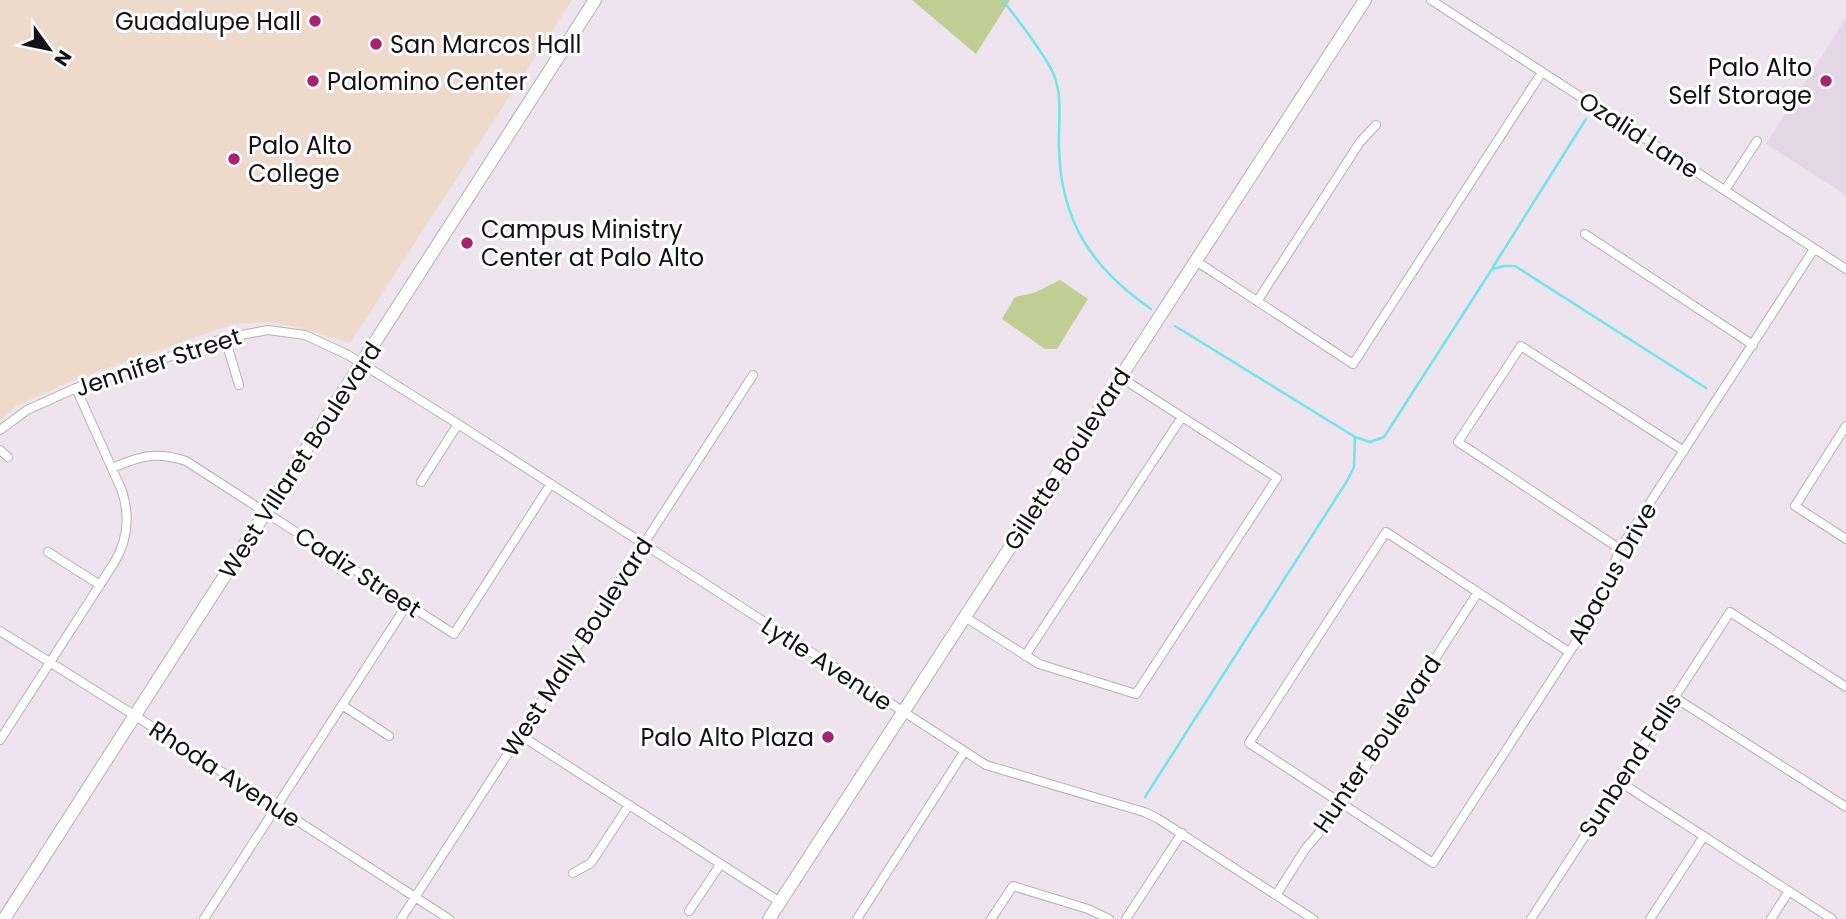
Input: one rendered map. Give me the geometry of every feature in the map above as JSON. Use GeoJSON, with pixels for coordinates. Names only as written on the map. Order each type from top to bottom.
{"type":"FeatureCollection","features":[{"type":"Feature","properties":{"kind":"main road","name":"West Villaret Boulevard"},"geometry":{"type":"LineString","coordinates":[[4,919],[595,0]]}},
{"type":"Feature","properties":{"kind":"main road","name":"Gillette Boulevard"},"geometry":{"type":"LineString","coordinates":[[769,919],[1366,0]]}},
{"type":"Feature","properties":{"kind":"street","name":"Ozalid Lane"},"geometry":{"type":"LineString","coordinates":[[1431,0],[1846,269]]}},
{"type":"Feature","properties":{"kind":"street"},"geometry":{"type":"LineString","coordinates":[[1196,261],[1353,364],[1542,72]]}},
{"type":"Feature","properties":{"kind":"street"},"geometry":{"type":"LineString","coordinates":[[1258,300],[1360,142],[1376,125]]}},
{"type":"Feature","properties":{"kind":"street"},"geometry":{"type":"LineString","coordinates":[[1725,190],[1757,141]]}},
{"type":"Feature","properties":{"kind":"street"},"geometry":{"type":"LineString","coordinates":[[1585,234],[1753,345]]}},
{"type":"Feature","properties":{"kind":"street","name":"Abacus Drive"},"geometry":{"type":"LineString","coordinates":[[1342,803],[1433,863],[1608,591],[1620,549],[1814,249]]}},
{"type":"Feature","properties":{"kind":"street","name":"Jennifer Street"},"geometry":{"type":"LineString","coordinates":[[0,430],[27,410],[76,388],[225,338],[268,330],[300,334],[330,345],[362,364]]}},
{"type":"Feature","properties":{"kind":"street"},"geometry":{"type":"LineString","coordinates":[[225,338],[239,385]]}},
{"type":"Feature","properties":{"kind":"street"},"geometry":{"type":"LineString","coordinates":[[1620,549],[1458,442],[1521,346],[1684,451]]}},
{"type":"Feature","properties":{"kind":"street","name":"Lytle Avenue"},"geometry":{"type":"LineString","coordinates":[[362,364],[964,751],[995,769],[1144,812],[1182,833],[1313,919]]}},
{"type":"Feature","properties":{"kind":"street","name":"West Mally Boulevard"},"geometry":{"type":"LineString","coordinates":[[401,919],[753,375]]}},
{"type":"Feature","properties":{"kind":"street"},"geometry":{"type":"LineString","coordinates":[[965,617],[1025,656],[1051,669],[1136,694],[1278,478],[1120,377]]}},
{"type":"Feature","properties":{"kind":"street"},"geometry":{"type":"LineString","coordinates":[[0,740],[122,548],[127,524],[124,499],[76,388]]}},
{"type":"Feature","properties":{"kind":"street"},"geometry":{"type":"LineString","coordinates":[[1025,656],[1182,416]]}},
{"type":"Feature","properties":{"kind":"street"},"geometry":{"type":"LineString","coordinates":[[421,482],[458,424]]}},
{"type":"Feature","properties":{"kind":"street"},"geometry":{"type":"LineString","coordinates":[[1846,426],[1795,506],[1846,539]]}},
{"type":"Feature","properties":{"kind":"street"},"geometry":{"type":"LineString","coordinates":[[0,450],[8,457]]}},
{"type":"Feature","properties":{"kind":"street","name":"Cadiz Street"},"geometry":{"type":"LineString","coordinates":[[112,468],[143,456],[169,456],[200,469],[454,634],[550,485]]}},
{"type":"Feature","properties":{"kind":"street"},"geometry":{"type":"LineString","coordinates":[[1342,803],[1249,743],[1386,532],[1569,652]]}},
{"type":"Feature","properties":{"kind":"street"},"geometry":{"type":"LineString","coordinates":[[48,552],[100,584]]}},
{"type":"Feature","properties":{"kind":"street","name":"Hunter Boulevard"},"geometry":{"type":"LineString","coordinates":[[1276,895],[1306,848],[1342,803],[1478,592]]}},
{"type":"Feature","properties":{"kind":"street"},"geometry":{"type":"LineString","coordinates":[[204,919],[408,603]]}},
{"type":"Feature","properties":{"kind":"street","name":"Sunbend Falls"},"geometry":{"type":"LineString","coordinates":[[1531,919],[1730,612],[1846,687]]}},
{"type":"Feature","properties":{"kind":"street","name":"Rhoda Avenue"},"geometry":{"type":"LineString","coordinates":[[0,631],[449,919]]}},
{"type":"Feature","properties":{"kind":"street"},"geometry":{"type":"LineString","coordinates":[[1674,697],[1846,807]]}},
{"type":"Feature","properties":{"kind":"street"},"geometry":{"type":"LineString","coordinates":[[342,705],[389,736]]}},
{"type":"Feature","properties":{"kind":"street"},"geometry":{"type":"LineString","coordinates":[[520,735],[780,902]]}},
{"type":"Feature","properties":{"kind":"street"},"geometry":{"type":"LineString","coordinates":[[857,919],[964,751]]}},
{"type":"Feature","properties":{"kind":"street"},"geometry":{"type":"LineString","coordinates":[[1620,782],[1832,919]]}},
{"type":"Feature","properties":{"kind":"street"},"geometry":{"type":"LineString","coordinates":[[573,873],[591,863],[629,805]]}},
{"type":"Feature","properties":{"kind":"street"},"geometry":{"type":"LineString","coordinates":[[1126,919],[1182,833]]}},
{"type":"Feature","properties":{"kind":"street"},"geometry":{"type":"LineString","coordinates":[[1650,919],[1704,836]]}},
{"type":"Feature","properties":{"kind":"street"},"geometry":{"type":"LineString","coordinates":[[689,911],[720,865]]}},
{"type":"Feature","properties":{"kind":"street"},"geometry":{"type":"LineString","coordinates":[[991,919],[1013,886],[1088,909],[1109,919]]}},
{"type":"Feature","properties":{"kind":"street"},"geometry":{"type":"LineString","coordinates":[[1771,919],[1789,891]]}},
{"type":"Feature","properties":{"kind":"shaded area","name":"Palo Alto College"},"geometry":{"type":"Polygon","coordinates":[[[0,0],[572,0],[350,343],[270,322],[233,324],[74,380],[16,406],[0,420],[0,0]]]}},
{"type":"Feature","properties":{"kind":"shaded area","name":"Palo Alto Self Storage"},"geometry":{"type":"Polygon","coordinates":[[[1846,18],[1846,195],[1766,144],[1846,18]]]}},
{"type":"Feature","properties":{"kind":"green space"},"geometry":{"type":"Polygon","coordinates":[[[912,0],[1010,0],[976,54],[912,0]]]}},
{"type":"Feature","properties":{"kind":"green space"},"geometry":{"type":"Polygon","coordinates":[[[1060,280],[1088,299],[1057,349],[1045,349],[1002,319],[1015,297],[1034,293],[1060,280]]]}},
{"type":"Feature","properties":{"kind":"waterway"},"geometry":{"type":"LineString","coordinates":[[1002,0],[1038,48],[1057,84],[1061,175],[1073,221],[1096,260],[1151,309]]}},
{"type":"Feature","properties":{"kind":"waterway"},"geometry":{"type":"LineString","coordinates":[[1493,267],[1586,119]]}},
{"type":"Feature","properties":{"kind":"waterway"},"geometry":{"type":"LineString","coordinates":[[1175,326],[1355,437],[1370,442],[1384,437],[1492,269],[1515,266],[1706,388]]}},
{"type":"Feature","properties":{"kind":"waterway"},"geometry":{"type":"LineString","coordinates":[[1145,797],[1347,481],[1354,467],[1355,438]]}},
{"type":"Feature","properties":{"kind":"place","name":"Guadalupe Hall"},"geometry":{"type":"Point","coordinates":[315,21]}},
{"type":"Feature","properties":{"kind":"place","name":"San Marcos Hall"},"geometry":{"type":"Point","coordinates":[376,44]}},
{"type":"Feature","properties":{"kind":"place","name":"Palomino Center"},"geometry":{"type":"Point","coordinates":[313,81]}},
{"type":"Feature","properties":{"kind":"place","name":"Palo Alto Self Storage"},"geometry":{"type":"Point","coordinates":[1826,81]}},
{"type":"Feature","properties":{"kind":"place","name":"Palo Alto College"},"geometry":{"type":"Point","coordinates":[234,159]}},
{"type":"Feature","properties":{"kind":"place","name":"Campus Ministry Center at Palo Alto"},"geometry":{"type":"Point","coordinates":[467,243]}},
{"type":"Feature","properties":{"kind":"place","name":"Palo Alto Plaza"},"geometry":{"type":"Point","coordinates":[828,737]}}]}
